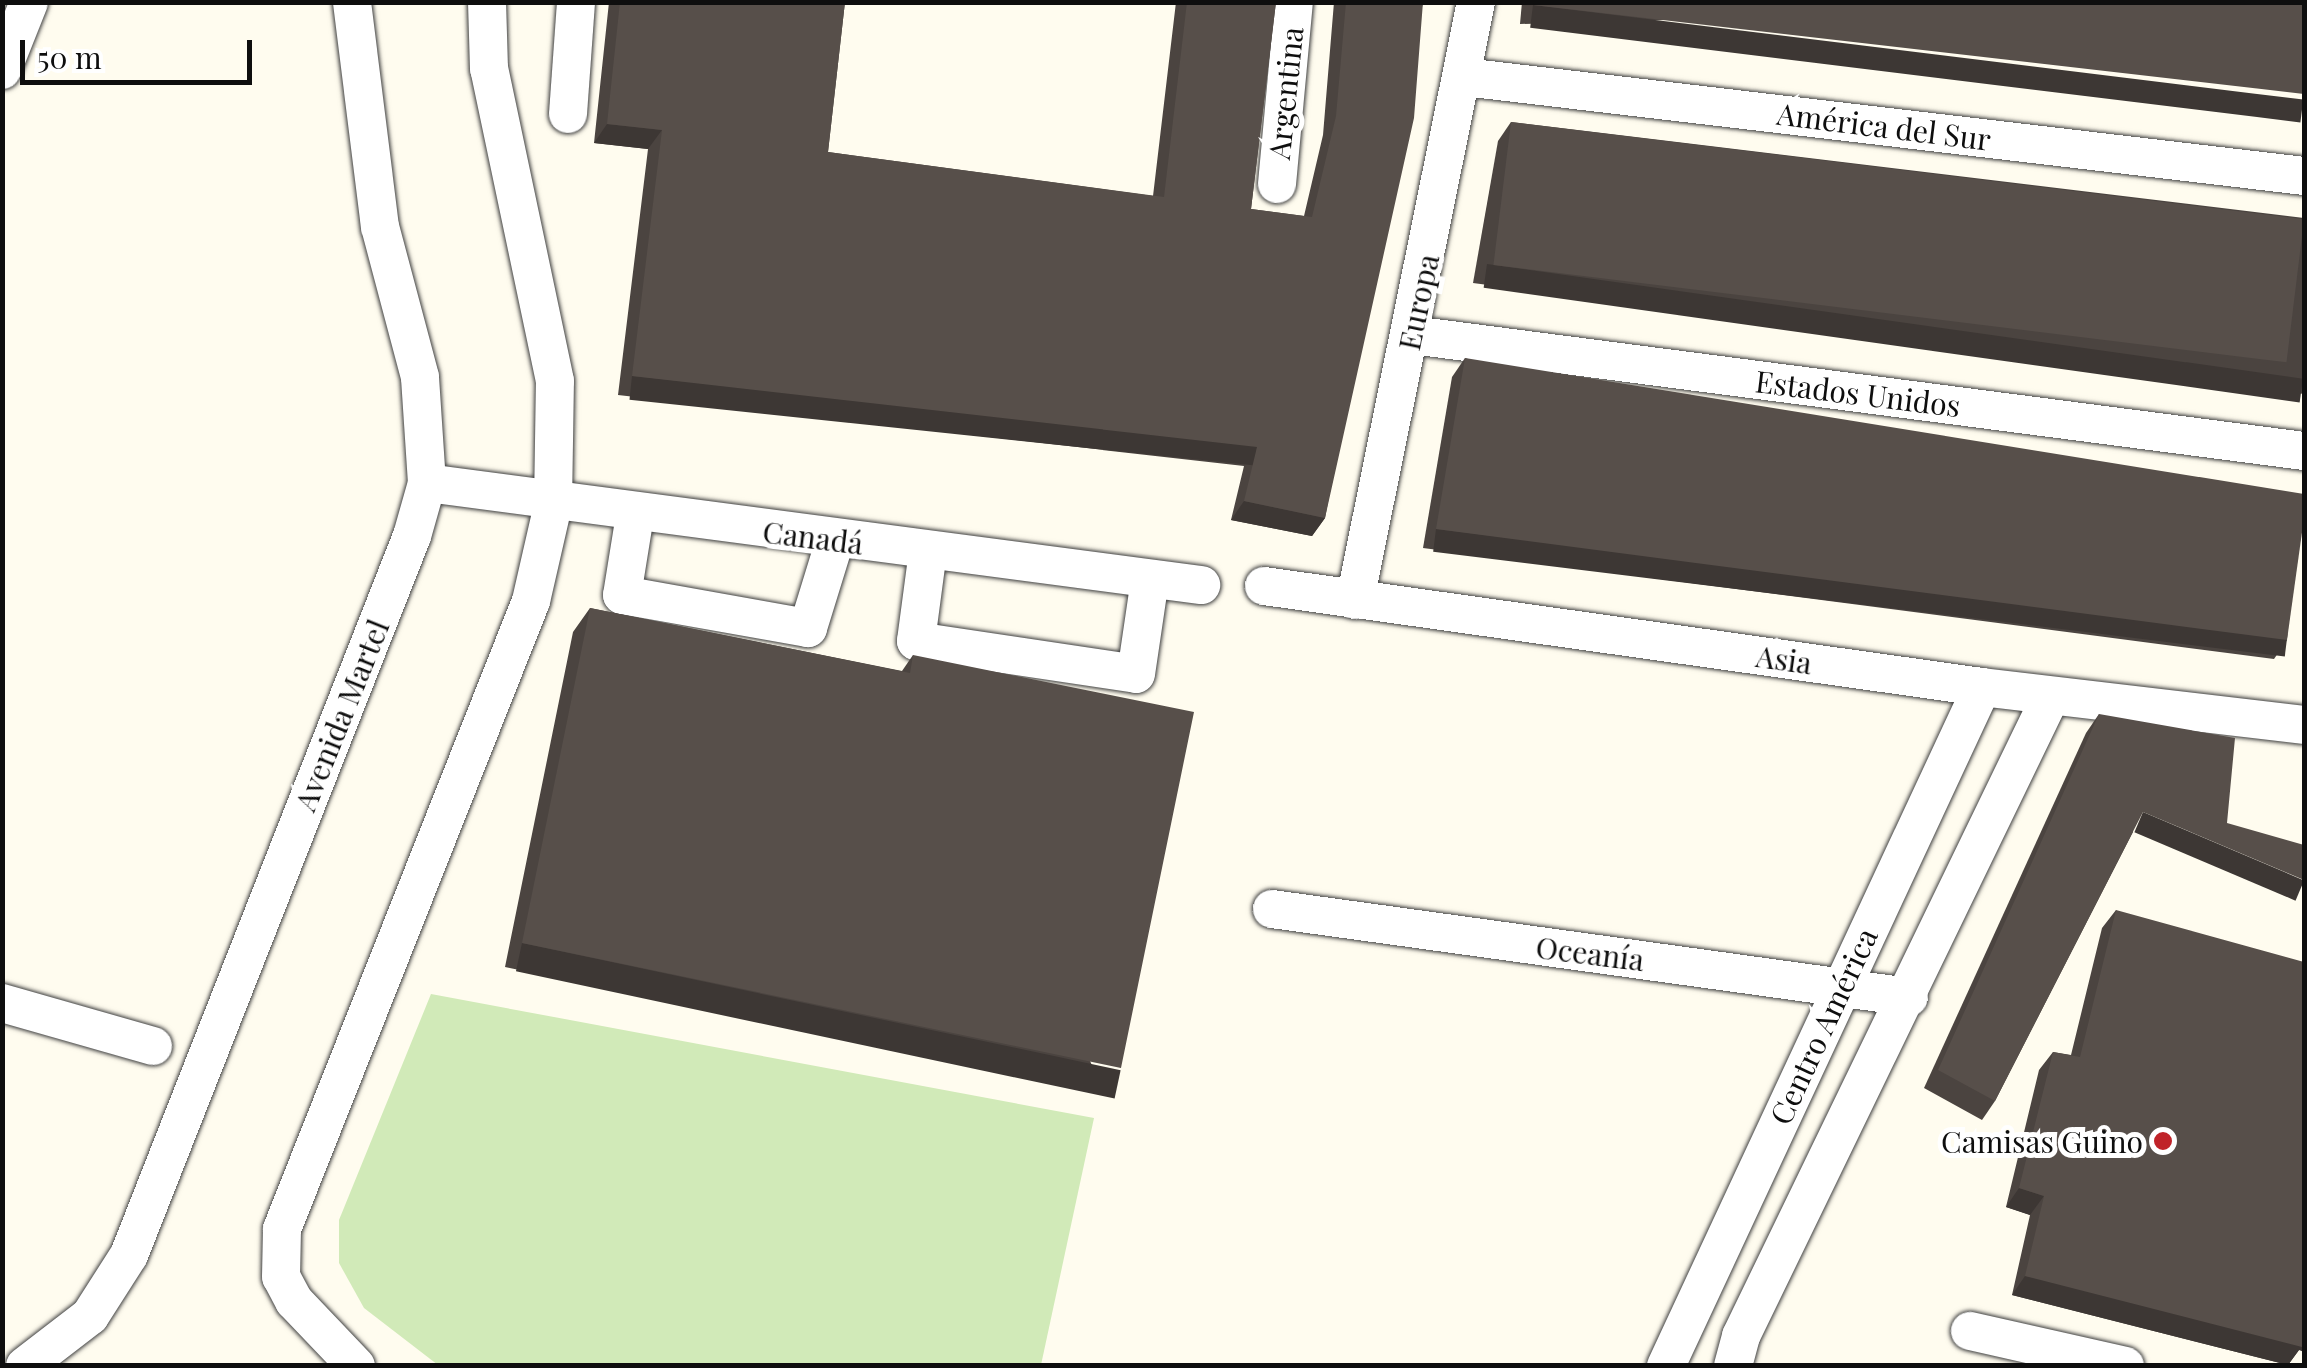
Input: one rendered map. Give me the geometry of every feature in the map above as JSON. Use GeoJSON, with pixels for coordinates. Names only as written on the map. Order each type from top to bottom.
{"type":"FeatureCollection","features":[{"type":"Feature","properties":{"kind":"street"},"geometry":{"type":"LineString","coordinates":[[2,70],[30,2]]}},
{"type":"Feature","properties":{"kind":"street","name":"Avenida Martel"},"geometry":{"type":"LineString","coordinates":[[24,1366],[90,1316],[130,1255],[412,536],[427,483],[420,377],[380,228],[352,2]]}},
{"type":"Feature","properties":{"kind":"street"},"geometry":{"type":"LineString","coordinates":[[356,1366],[294,1302],[281,1277],[282,1229],[532,602],[554,505],[555,381],[489,69],[487,2]]}},
{"type":"Feature","properties":{"kind":"street"},"geometry":{"type":"LineString","coordinates":[[568,114],[576,2]]}},
{"type":"Feature","properties":{"kind":"street","name":"Argentina"},"geometry":{"type":"LineString","coordinates":[[1276,184],[1294,2]]}},
{"type":"Feature","properties":{"kind":"street","name":"Europa"},"geometry":{"type":"LineString","coordinates":[[1355,600],[1412,335],[1476,2]]}},
{"type":"Feature","properties":{"kind":"street","name":"América del Sur"},"geometry":{"type":"LineString","coordinates":[[1464,77],[2304,176]]}},
{"type":"Feature","properties":{"kind":"street","name":"Estados Unidos"},"geometry":{"type":"LineString","coordinates":[[1412,335],[2304,451]]}},
{"type":"Feature","properties":{"kind":"street","name":"Canadá"},"geometry":{"type":"LineString","coordinates":[[427,483],[554,505],[1201,585]]}},
{"type":"Feature","properties":{"kind":"street"},"geometry":{"type":"LineString","coordinates":[[635,515],[622,595],[808,628],[835,540]]}},
{"type":"Feature","properties":{"kind":"street"},"geometry":{"type":"LineString","coordinates":[[928,552],[916,641],[1136,674],[1150,579]]}},
{"type":"Feature","properties":{"kind":"street","name":"Asia"},"geometry":{"type":"LineString","coordinates":[[1264,586],[1982,687],[2304,724]]}},
{"type":"Feature","properties":{"kind":"street","name":"Centro América"},"geometry":{"type":"LineString","coordinates":[[1666,1366],[1982,687]]}},
{"type":"Feature","properties":{"kind":"street"},"geometry":{"type":"LineString","coordinates":[[1733,1366],[1741,1336],[2051,696]]}},
{"type":"Feature","properties":{"kind":"street","name":"Oceanía"},"geometry":{"type":"LineString","coordinates":[[1272,909],[1842,983],[1909,996]]}},
{"type":"Feature","properties":{"kind":"street"},"geometry":{"type":"LineString","coordinates":[[2,1003],[153,1046]]}},
{"type":"Feature","properties":{"kind":"street"},"geometry":{"type":"LineString","coordinates":[[1970,1332],[2125,1366]]}},
{"type":"Feature","properties":{"kind":"green space"},"geometry":{"type":"Polygon","coordinates":[[[431,994],[1094,1118],[1041,1365],[438,1365],[364,1308],[339,1263],[339,1220],[431,994]]]}},
{"type":"Feature","properties":{"kind":"building"},"geometry":{"type":"Polygon","coordinates":[[[620,2],[845,2],[828,152],[1164,197],[1187,2],[1276,2],[1251,209],[1312,217],[1336,116],[1346,2],[1423,2],[1414,118],[1325,518],[1244,501],[1257,447],[632,376],[662,130],[607,124],[620,2]]]}},
{"type":"Feature","properties":{"kind":"building"},"geometry":{"type":"Polygon","coordinates":[[[2299,2],[2304,5],[2304,94],[1533,5],[2299,2]]]}},
{"type":"Feature","properties":{"kind":"building"},"geometry":{"type":"Polygon","coordinates":[[[1511,122],[2304,219],[2286,362],[1493,265],[1511,122]]]}},
{"type":"Feature","properties":{"kind":"building"},"geometry":{"type":"Polygon","coordinates":[[[1465,358],[2304,494],[2287,640],[1436,529],[1465,358]]]}},
{"type":"Feature","properties":{"kind":"building"},"geometry":{"type":"Polygon","coordinates":[[[590,608],[910,673],[913,655],[1194,712],[1121,1068],[522,943],[590,608]]]}},
{"type":"Feature","properties":{"kind":"building"},"geometry":{"type":"Polygon","coordinates":[[[2099,714],[2235,738],[2227,823],[2304,845],[2304,880],[2143,812],[1995,1101],[1938,1070],[2099,714]]]}},
{"type":"Feature","properties":{"kind":"building","name":"Camisas Guino"},"geometry":{"type":"Polygon","coordinates":[[[2116,910],[2304,962],[2302,1347],[2025,1276],[2044,1196],[2019,1188],[2053,1052],[2080,1057],[2116,910]]]}},
{"type":"Feature","properties":{"kind":"place","name":"Camisas Guino"},"geometry":{"type":"Point","coordinates":[2163,1141]}}]}
